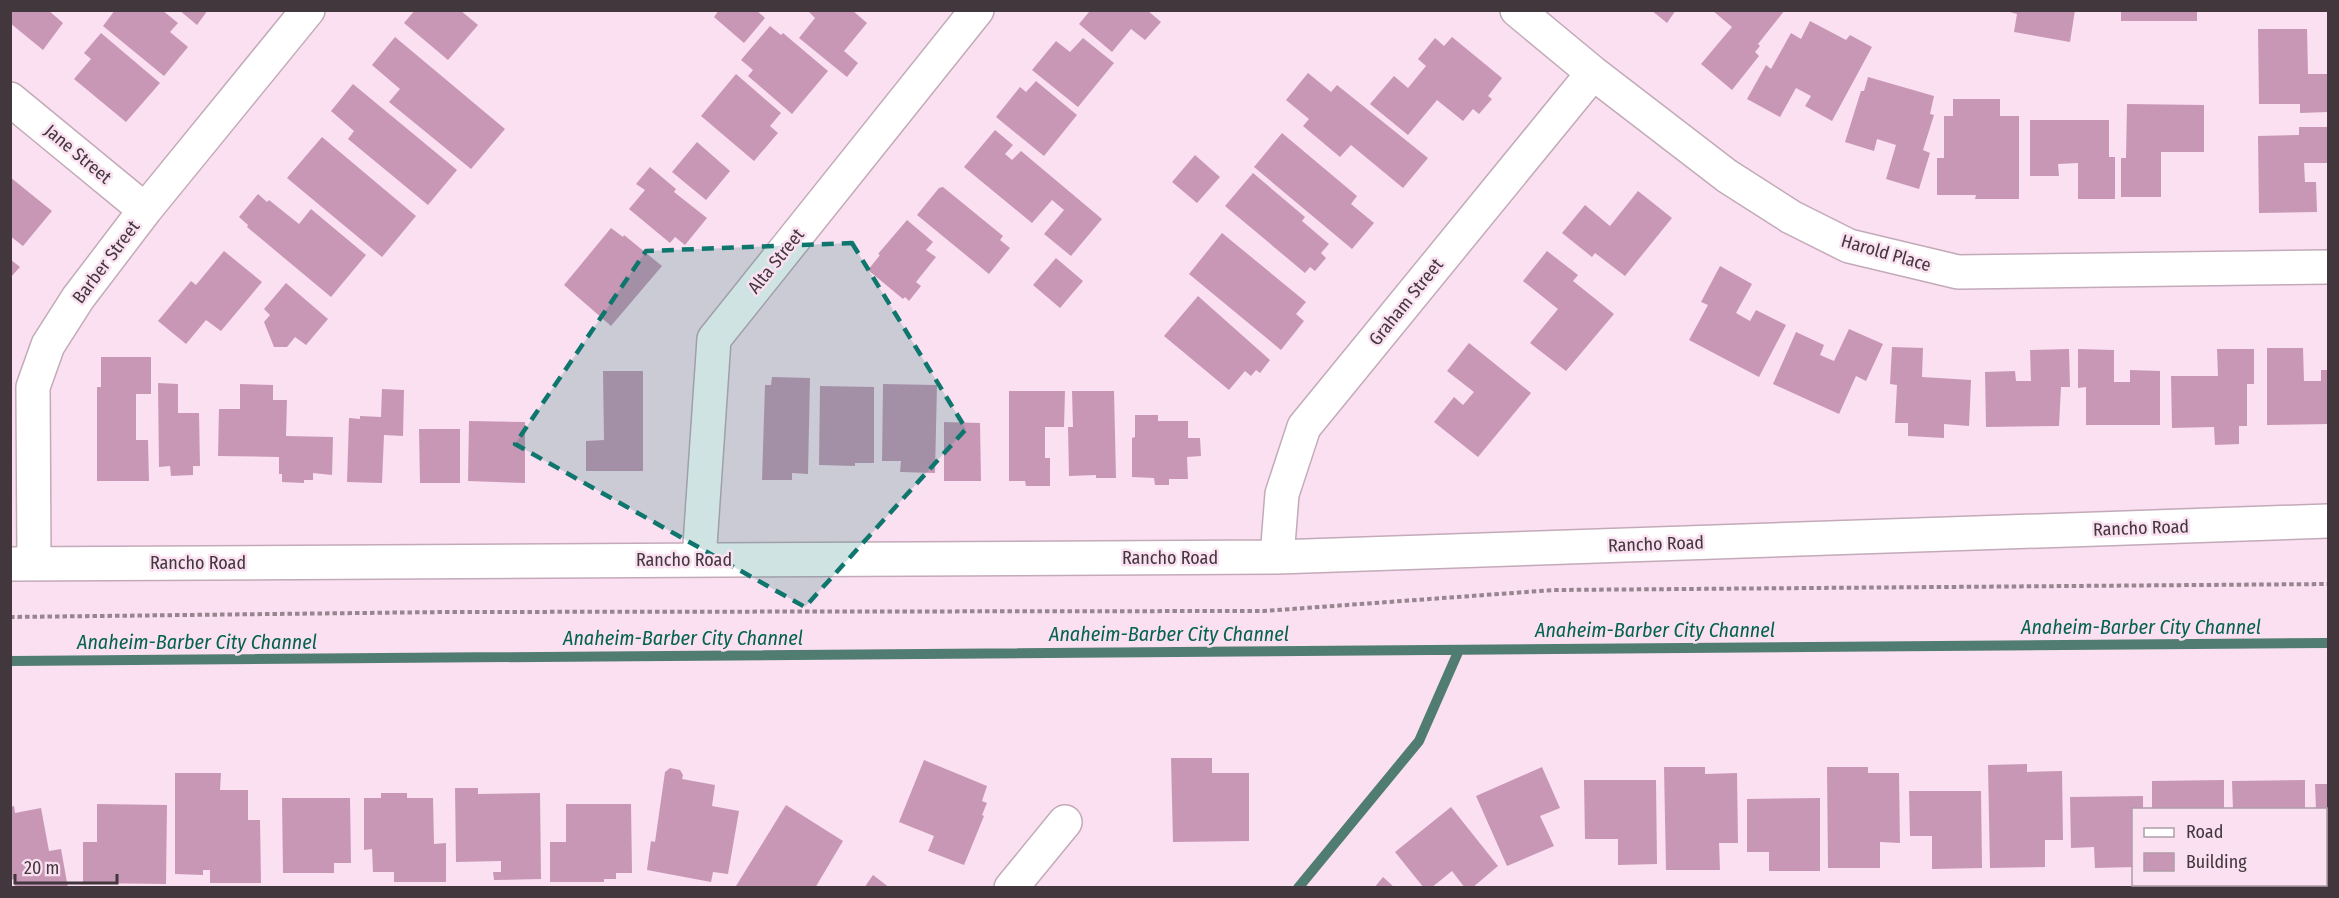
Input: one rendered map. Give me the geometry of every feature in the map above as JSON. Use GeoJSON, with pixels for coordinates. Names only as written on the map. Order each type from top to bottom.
{"type":"FeatureCollection","features":[{"type":"Feature","properties":{"kind":"street","name":"Barber Street"},"geometry":{"type":"LineString","coordinates":[[22,564],[33,387],[48,345],[78,298],[144,210],[308,10]]}},
{"type":"Feature","properties":{"kind":"street","name":"Alta Street"},"geometry":{"type":"LineString","coordinates":[[699,560],[714,339],[977,10]]}},
{"type":"Feature","properties":{"kind":"street","name":"Harold Place"},"geometry":{"type":"LineString","coordinates":[[1517,10],[1593,74],[1726,176],[1791,217],[1848,246],[1958,272],[2328,267]]}},
{"type":"Feature","properties":{"kind":"street","name":"Graham Street"},"geometry":{"type":"LineString","coordinates":[[1277,557],[1282,494],[1304,427],[1593,74]]}},
{"type":"Feature","properties":{"kind":"street","name":"Jane Street"},"geometry":{"type":"LineString","coordinates":[[10,99],[144,210]]}},
{"type":"Feature","properties":{"kind":"street","name":"Rancho Road"},"geometry":{"type":"LineString","coordinates":[[22,564],[1277,557],[2328,521]]}},
{"type":"Feature","properties":{"kind":"street"},"geometry":{"type":"LineString","coordinates":[[1011,888],[1065,822]]}},
{"type":"Feature","properties":{"kind":"path"},"geometry":{"type":"LineString","coordinates":[[10,617],[447,612],[1264,611],[1554,590],[2328,584]]}},
{"type":"Feature","properties":{"kind":"highlighted area"},"geometry":{"type":"Polygon","coordinates":[[[852,243],[966,429],[805,607],[515,444],[646,251],[852,243]]]}},
{"type":"Feature","properties":{"kind":"building"},"geometry":{"type":"Polygon","coordinates":[[[10,10],[48,10],[63,23],[43,50],[10,23],[10,10]]]}},
{"type":"Feature","properties":{"kind":"building"},"geometry":{"type":"Polygon","coordinates":[[[115,10],[162,10],[178,23],[170,32],[188,47],[164,76],[103,26],[115,10]]]}},
{"type":"Feature","properties":{"kind":"building"},"geometry":{"type":"Polygon","coordinates":[[[179,10],[208,10],[197,25],[179,10]]]}},
{"type":"Feature","properties":{"kind":"building"},"geometry":{"type":"Polygon","coordinates":[[[415,10],[460,10],[478,25],[448,60],[404,23],[415,10]]]}},
{"type":"Feature","properties":{"kind":"building"},"geometry":{"type":"Polygon","coordinates":[[[719,10],[756,10],[765,18],[744,43],[714,17],[719,10]]]}},
{"type":"Feature","properties":{"kind":"building"},"geometry":{"type":"Polygon","coordinates":[[[807,10],[852,10],[867,23],[844,51],[858,63],[847,77],[799,38],[815,18],[807,10]]]}},
{"type":"Feature","properties":{"kind":"building"},"geometry":{"type":"Polygon","coordinates":[[[1087,10],[1147,10],[1161,22],[1145,40],[1131,29],[1112,52],[1079,24],[1089,12],[1087,10]]]}},
{"type":"Feature","properties":{"kind":"building"},"geometry":{"type":"Polygon","coordinates":[[[1651,10],[1676,10],[1667,23],[1651,10]]]}},
{"type":"Feature","properties":{"kind":"building"},"geometry":{"type":"Polygon","coordinates":[[[1712,10],[1785,10],[1758,44],[1760,46],[1755,52],[1759,56],[1732,90],[1701,64],[1732,27],[1712,10]]]}},
{"type":"Feature","properties":{"kind":"building"},"geometry":{"type":"Polygon","coordinates":[[[2003,10],[2075,10],[2070,42],[2014,32],[2017,14],[2003,10]]]}},
{"type":"Feature","properties":{"kind":"building"},"geometry":{"type":"Polygon","coordinates":[[[2121,10],[2197,10],[2197,21],[2121,21],[2121,10]]]}},
{"type":"Feature","properties":{"kind":"building"},"geometry":{"type":"Polygon","coordinates":[[[1810,21],[1846,40],[1850,35],[1872,47],[1832,121],[1805,106],[1811,96],[1796,88],[1780,117],[1747,99],[1766,65],[1771,69],[1791,33],[1801,39],[1810,21]]]}},
{"type":"Feature","properties":{"kind":"building"},"geometry":{"type":"Polygon","coordinates":[[[770,26],[781,35],[783,33],[828,71],[792,114],[748,76],[753,70],[741,60],[770,26]]]}},
{"type":"Feature","properties":{"kind":"building"},"geometry":{"type":"Polygon","coordinates":[[[2258,29],[2307,29],[2308,74],[2328,74],[2328,112],[2300,113],[2300,104],[2259,104],[2258,29]]]}},
{"type":"Feature","properties":{"kind":"building"},"geometry":{"type":"Polygon","coordinates":[[[101,33],[160,83],[126,122],[74,79],[91,59],[84,53],[101,33]]]}},
{"type":"Feature","properties":{"kind":"building"},"geometry":{"type":"Polygon","coordinates":[[[395,37],[505,129],[471,169],[389,102],[400,89],[372,65],[395,37]]]}},
{"type":"Feature","properties":{"kind":"building"},"geometry":{"type":"Polygon","coordinates":[[[1452,37],[1502,78],[1488,96],[1492,99],[1479,114],[1473,109],[1463,121],[1437,100],[1408,135],[1370,104],[1394,76],[1408,88],[1426,66],[1418,59],[1435,38],[1444,46],[1452,37]]]}},
{"type":"Feature","properties":{"kind":"building"},"geometry":{"type":"Polygon","coordinates":[[[1083,38],[1114,63],[1078,107],[1032,70],[1056,41],[1070,52],[1083,38]]]}},
{"type":"Feature","properties":{"kind":"building"},"geometry":{"type":"Polygon","coordinates":[[[1308,73],[1331,92],[1337,85],[1428,158],[1403,188],[1351,145],[1340,157],[1303,126],[1309,119],[1286,100],[1308,73]]]}},
{"type":"Feature","properties":{"kind":"building"},"geometry":{"type":"Polygon","coordinates":[[[736,74],[781,113],[770,126],[778,133],[754,161],[701,116],[736,74]]]}},
{"type":"Feature","properties":{"kind":"building"},"geometry":{"type":"Polygon","coordinates":[[[1868,77],[1934,96],[1930,114],[1934,115],[1923,150],[1930,153],[1919,189],[1886,179],[1896,145],[1877,139],[1874,151],[1845,142],[1861,91],[1864,91],[1868,77]]]}},
{"type":"Feature","properties":{"kind":"building"},"geometry":{"type":"Polygon","coordinates":[[[1036,81],[1077,115],[1044,156],[996,117],[1020,87],[1026,92],[1036,81]]]}},
{"type":"Feature","properties":{"kind":"building"},"geometry":{"type":"Polygon","coordinates":[[[353,84],[457,170],[428,205],[348,139],[354,131],[331,111],[353,84]]]}},
{"type":"Feature","properties":{"kind":"building"},"geometry":{"type":"Polygon","coordinates":[[[1953,99],[2000,99],[2000,116],[2019,116],[2019,199],[1975,199],[1976,195],[1937,195],[1937,158],[1944,158],[1944,116],[1953,116],[1953,99]]]}},
{"type":"Feature","properties":{"kind":"building"},"geometry":{"type":"Polygon","coordinates":[[[2127,104],[2204,105],[2204,152],[2161,152],[2161,197],[2121,197],[2121,158],[2126,158],[2127,104]]]}},
{"type":"Feature","properties":{"kind":"building"},"geometry":{"type":"Polygon","coordinates":[[[2030,120],[2109,120],[2109,157],[2115,157],[2115,199],[2078,199],[2078,163],[2058,164],[2059,176],[2030,176],[2030,120]]]}},
{"type":"Feature","properties":{"kind":"building"},"geometry":{"type":"Polygon","coordinates":[[[2299,127],[2328,127],[2328,163],[2304,163],[2305,182],[2316,182],[2317,212],[2259,213],[2258,136],[2299,135],[2299,127]]]}},
{"type":"Feature","properties":{"kind":"building"},"geometry":{"type":"Polygon","coordinates":[[[995,130],[1013,145],[1005,154],[1012,160],[1021,151],[1102,219],[1071,256],[1044,234],[1064,210],[1052,200],[1032,223],[964,167],[995,130]]]}},
{"type":"Feature","properties":{"kind":"building"},"geometry":{"type":"Polygon","coordinates":[[[1282,133],[1357,196],[1351,204],[1374,223],[1352,249],[1254,167],[1282,133]]]}},
{"type":"Feature","properties":{"kind":"building"},"geometry":{"type":"Polygon","coordinates":[[[322,137],[416,216],[382,257],[287,178],[322,137]]]}},
{"type":"Feature","properties":{"kind":"building"},"geometry":{"type":"Polygon","coordinates":[[[697,142],[730,171],[706,200],[672,172],[697,142]]]}},
{"type":"Feature","properties":{"kind":"building"},"geometry":{"type":"Polygon","coordinates":[[[1195,155],[1220,177],[1197,203],[1172,182],[1195,155]]]}},
{"type":"Feature","properties":{"kind":"building"},"geometry":{"type":"Polygon","coordinates":[[[650,167],[676,189],[674,192],[707,218],[685,245],[675,237],[670,243],[629,209],[645,190],[636,184],[650,167]]]}},
{"type":"Feature","properties":{"kind":"building"},"geometry":{"type":"Polygon","coordinates":[[[1253,173],[1305,217],[1302,221],[1329,244],[1321,253],[1326,258],[1315,271],[1310,267],[1305,273],[1225,206],[1253,173]]]}},
{"type":"Feature","properties":{"kind":"building"},"geometry":{"type":"Polygon","coordinates":[[[10,177],[52,211],[23,246],[10,236],[10,177]]]}},
{"type":"Feature","properties":{"kind":"building"},"geometry":{"type":"Polygon","coordinates":[[[943,187],[1003,236],[1000,240],[1010,248],[989,274],[917,215],[939,188],[943,187]]]}},
{"type":"Feature","properties":{"kind":"building"},"geometry":{"type":"Polygon","coordinates":[[[1638,191],[1672,218],[1625,276],[1595,253],[1592,257],[1562,233],[1585,205],[1610,226],[1638,191]]]}},
{"type":"Feature","properties":{"kind":"building"},"geometry":{"type":"Polygon","coordinates":[[[258,194],[299,224],[311,209],[366,255],[331,297],[247,227],[248,225],[239,217],[258,194]]]}},
{"type":"Feature","properties":{"kind":"building"},"geometry":{"type":"Polygon","coordinates":[[[907,220],[933,242],[926,250],[936,257],[916,282],[921,286],[909,301],[905,297],[903,299],[868,270],[880,255],[878,254],[907,220]]]}},
{"type":"Feature","properties":{"kind":"building"},"geometry":{"type":"Polygon","coordinates":[[[611,228],[623,237],[624,235],[662,266],[611,326],[564,285],[611,228]]]}},
{"type":"Feature","properties":{"kind":"building"},"geometry":{"type":"Polygon","coordinates":[[[1222,233],[1306,302],[1296,314],[1304,321],[1281,350],[1189,274],[1222,233]]]}},
{"type":"Feature","properties":{"kind":"building"},"geometry":{"type":"Polygon","coordinates":[[[224,251],[262,282],[221,331],[206,320],[186,344],[158,321],[191,281],[196,285],[224,251]]]}},
{"type":"Feature","properties":{"kind":"building"},"geometry":{"type":"Polygon","coordinates":[[[1547,251],[1578,275],[1573,281],[1614,314],[1566,371],[1530,343],[1558,309],[1523,281],[1547,251]]]}},
{"type":"Feature","properties":{"kind":"building"},"geometry":{"type":"Polygon","coordinates":[[[1056,258],[1083,281],[1060,308],[1033,285],[1056,258]]]}},
{"type":"Feature","properties":{"kind":"building"},"geometry":{"type":"Polygon","coordinates":[[[10,259],[20,267],[10,278],[10,259]]]}},
{"type":"Feature","properties":{"kind":"building"},"geometry":{"type":"Polygon","coordinates":[[[1720,266],[1752,284],[1736,313],[1750,321],[1756,310],[1786,325],[1759,377],[1689,340],[1708,305],[1701,302],[1720,266]]]}},
{"type":"Feature","properties":{"kind":"building"},"geometry":{"type":"Polygon","coordinates":[[[286,283],[328,319],[306,345],[295,337],[287,347],[274,347],[264,322],[270,315],[264,309],[286,283]]]}},
{"type":"Feature","properties":{"kind":"building"},"geometry":{"type":"Polygon","coordinates":[[[1198,296],[1270,360],[1260,373],[1256,370],[1251,376],[1245,371],[1229,390],[1164,336],[1198,296]]]}},
{"type":"Feature","properties":{"kind":"building"},"geometry":{"type":"Polygon","coordinates":[[[1849,329],[1883,344],[1866,381],[1856,376],[1839,414],[1773,384],[1796,332],[1824,345],[1820,355],[1834,361],[1849,329]]]}},
{"type":"Feature","properties":{"kind":"building"},"geometry":{"type":"Polygon","coordinates":[[[1469,343],[1531,393],[1478,457],[1434,422],[1454,397],[1463,405],[1474,392],[1447,371],[1469,343]]]}},
{"type":"Feature","properties":{"kind":"building"},"geometry":{"type":"Polygon","coordinates":[[[1892,347],[1923,348],[1922,377],[1971,380],[1969,426],[1944,424],[1944,438],[1908,436],[1908,423],[1895,423],[1897,385],[1890,384],[1892,347]]]}},
{"type":"Feature","properties":{"kind":"building"},"geometry":{"type":"Polygon","coordinates":[[[2267,348],[2303,348],[2304,381],[2321,381],[2321,370],[2328,370],[2328,424],[2267,425],[2267,348]]]}},
{"type":"Feature","properties":{"kind":"building"},"geometry":{"type":"Polygon","coordinates":[[[2069,349],[2070,387],[2061,387],[2059,426],[1986,427],[1985,372],[2015,371],[2016,381],[2031,381],[2030,350],[2069,349]]]}},
{"type":"Feature","properties":{"kind":"building"},"geometry":{"type":"Polygon","coordinates":[[[2078,349],[2114,350],[2114,382],[2130,382],[2130,370],[2160,371],[2160,425],[2086,425],[2086,387],[2078,388],[2078,349]]]}},
{"type":"Feature","properties":{"kind":"building"},"geometry":{"type":"Polygon","coordinates":[[[2217,349],[2254,349],[2254,384],[2247,384],[2247,426],[2239,426],[2239,444],[2215,445],[2214,427],[2172,428],[2171,376],[2218,376],[2217,349]]]}},
{"type":"Feature","properties":{"kind":"building"},"geometry":{"type":"Polygon","coordinates":[[[101,357],[151,357],[151,394],[136,394],[136,440],[148,440],[149,481],[97,481],[97,387],[101,387],[101,357]]]}},
{"type":"Feature","properties":{"kind":"building"},"geometry":{"type":"Polygon","coordinates":[[[603,371],[643,371],[643,471],[586,471],[586,441],[604,440],[603,371]]]}},
{"type":"Feature","properties":{"kind":"building"},"geometry":{"type":"Polygon","coordinates":[[[772,377],[810,378],[808,474],[792,473],[792,480],[762,480],[765,385],[771,385],[772,377]]]}},
{"type":"Feature","properties":{"kind":"building"},"geometry":{"type":"Polygon","coordinates":[[[158,383],[178,384],[178,413],[199,413],[200,466],[193,466],[193,475],[171,476],[170,466],[159,467],[158,383]]]}},
{"type":"Feature","properties":{"kind":"building"},"geometry":{"type":"Polygon","coordinates":[[[240,384],[273,385],[273,400],[287,400],[286,436],[333,437],[332,475],[313,473],[313,480],[304,480],[304,483],[282,482],[282,474],[279,474],[279,457],[218,456],[219,409],[240,409],[240,384]]]}},
{"type":"Feature","properties":{"kind":"building"},"geometry":{"type":"Polygon","coordinates":[[[883,384],[937,385],[935,473],[900,472],[901,461],[882,461],[883,384]]]}},
{"type":"Feature","properties":{"kind":"building"},"geometry":{"type":"Polygon","coordinates":[[[820,386],[874,387],[874,463],[855,463],[855,466],[819,465],[820,386]]]}},
{"type":"Feature","properties":{"kind":"building"},"geometry":{"type":"Polygon","coordinates":[[[382,389],[404,390],[403,436],[384,435],[382,483],[347,482],[349,418],[381,417],[382,389]]]}},
{"type":"Feature","properties":{"kind":"building"},"geometry":{"type":"Polygon","coordinates":[[[1009,391],[1065,391],[1064,427],[1045,427],[1045,458],[1050,458],[1050,486],[1026,486],[1025,481],[1009,481],[1009,391]]]}},
{"type":"Feature","properties":{"kind":"building"},"geometry":{"type":"Polygon","coordinates":[[[1072,391],[1114,391],[1116,478],[1096,478],[1096,475],[1069,476],[1068,427],[1073,427],[1072,391]]]}},
{"type":"Feature","properties":{"kind":"building"},"geometry":{"type":"Polygon","coordinates":[[[1135,415],[1158,415],[1158,421],[1188,421],[1188,438],[1200,438],[1201,456],[1187,457],[1188,479],[1169,479],[1169,485],[1155,485],[1154,478],[1132,477],[1132,438],[1135,437],[1135,415]]]}},
{"type":"Feature","properties":{"kind":"building"},"geometry":{"type":"Polygon","coordinates":[[[469,421],[525,422],[525,483],[468,481],[469,421]]]}},
{"type":"Feature","properties":{"kind":"building"},"geometry":{"type":"Polygon","coordinates":[[[944,422],[980,423],[981,481],[944,481],[944,422]]]}},
{"type":"Feature","properties":{"kind":"building"},"geometry":{"type":"Polygon","coordinates":[[[419,429],[460,429],[460,483],[420,483],[419,429]]]}},
{"type":"Feature","properties":{"kind":"building"},"geometry":{"type":"Polygon","coordinates":[[[1171,758],[1212,758],[1212,773],[1249,773],[1249,841],[1173,842],[1171,758]]]}},
{"type":"Feature","properties":{"kind":"building"},"geometry":{"type":"Polygon","coordinates":[[[924,760],[987,786],[982,801],[987,803],[982,815],[984,816],[964,865],[928,851],[934,836],[899,822],[924,760]]]}},
{"type":"Feature","properties":{"kind":"building"},"geometry":{"type":"Polygon","coordinates":[[[2027,764],[2027,772],[2062,771],[2063,840],[2045,840],[2045,867],[1990,868],[1988,765],[2027,764]]]}},
{"type":"Feature","properties":{"kind":"building"},"geometry":{"type":"Polygon","coordinates":[[[1542,767],[1560,808],[1540,816],[1554,846],[1507,866],[1476,796],[1542,767]]]}},
{"type":"Feature","properties":{"kind":"building"},"geometry":{"type":"Polygon","coordinates":[[[1664,767],[1705,767],[1705,774],[1737,773],[1738,843],[1719,843],[1720,870],[1666,870],[1664,767]]]}},
{"type":"Feature","properties":{"kind":"building"},"geometry":{"type":"Polygon","coordinates":[[[1827,767],[1868,767],[1868,773],[1899,773],[1900,843],[1880,842],[1880,868],[1828,868],[1827,767]]]}},
{"type":"Feature","properties":{"kind":"building"},"geometry":{"type":"Polygon","coordinates":[[[670,768],[680,770],[683,775],[682,779],[715,785],[712,806],[739,811],[728,874],[713,872],[711,882],[647,870],[651,841],[655,842],[665,772],[670,768]]]}},
{"type":"Feature","properties":{"kind":"building"},"geometry":{"type":"Polygon","coordinates":[[[175,773],[221,773],[220,790],[248,790],[248,820],[260,820],[261,883],[210,883],[210,870],[203,870],[203,875],[175,874],[175,773]]]}},
{"type":"Feature","properties":{"kind":"building"},"geometry":{"type":"Polygon","coordinates":[[[1584,780],[1656,780],[1657,864],[1618,865],[1618,839],[1585,839],[1584,780]]]}},
{"type":"Feature","properties":{"kind":"building"},"geometry":{"type":"Polygon","coordinates":[[[2224,780],[2224,808],[2152,808],[2152,781],[2224,780]]]}},
{"type":"Feature","properties":{"kind":"building"},"geometry":{"type":"Polygon","coordinates":[[[2305,780],[2305,808],[2233,808],[2232,781],[2305,780]]]}},
{"type":"Feature","properties":{"kind":"building"},"geometry":{"type":"Polygon","coordinates":[[[2315,784],[2328,784],[2328,854],[2327,808],[2316,808],[2315,784]]]}},
{"type":"Feature","properties":{"kind":"building"},"geometry":{"type":"Polygon","coordinates":[[[455,788],[478,788],[478,794],[540,793],[541,879],[494,880],[493,872],[501,872],[501,861],[456,862],[455,788]]]}},
{"type":"Feature","properties":{"kind":"building"},"geometry":{"type":"Polygon","coordinates":[[[1909,791],[1981,791],[1982,868],[1932,869],[1932,836],[1910,836],[1909,791]]]}},
{"type":"Feature","properties":{"kind":"building"},"geometry":{"type":"Polygon","coordinates":[[[381,793],[407,793],[407,798],[433,798],[434,844],[446,843],[446,882],[394,882],[394,872],[373,872],[372,849],[364,850],[364,798],[381,798],[381,793]]]}},
{"type":"Feature","properties":{"kind":"building"},"geometry":{"type":"Polygon","coordinates":[[[2143,796],[2143,808],[2132,808],[2132,867],[2095,868],[2094,847],[2071,848],[2070,797],[2143,796]]]}},
{"type":"Feature","properties":{"kind":"building"},"geometry":{"type":"Polygon","coordinates":[[[282,798],[350,798],[351,863],[334,863],[334,873],[283,873],[282,798]]]}},
{"type":"Feature","properties":{"kind":"building"},"geometry":{"type":"Polygon","coordinates":[[[1820,798],[1820,871],[1769,871],[1769,852],[1747,852],[1747,799],[1820,798]]]}},
{"type":"Feature","properties":{"kind":"building"},"geometry":{"type":"Polygon","coordinates":[[[97,804],[167,805],[166,884],[83,883],[83,842],[97,842],[97,804]]]}},
{"type":"Feature","properties":{"kind":"building"},"geometry":{"type":"Polygon","coordinates":[[[566,804],[631,804],[632,873],[616,873],[616,879],[604,879],[604,882],[550,882],[550,842],[566,842],[566,804]]]}},
{"type":"Feature","properties":{"kind":"building"},"geometry":{"type":"Polygon","coordinates":[[[786,805],[843,841],[815,888],[738,888],[736,886],[786,805]]]}},
{"type":"Feature","properties":{"kind":"building"},"geometry":{"type":"Polygon","coordinates":[[[14,806],[15,813],[41,808],[49,851],[61,849],[68,888],[15,888],[14,879],[10,880],[10,807],[14,806]]]}},
{"type":"Feature","properties":{"kind":"building"},"geometry":{"type":"Polygon","coordinates":[[[1451,807],[1498,866],[1472,888],[1465,888],[1452,871],[1431,888],[1424,888],[1395,852],[1451,807]]]}},
{"type":"Feature","properties":{"kind":"building"},"geometry":{"type":"Polygon","coordinates":[[[873,875],[890,888],[864,888],[873,875]]]}},
{"type":"Feature","properties":{"kind":"building"},"geometry":{"type":"Polygon","coordinates":[[[1383,877],[1395,888],[1374,888],[1383,877]]]}},
{"type":"Feature","properties":{"kind":"waterway","name":"Anaheim-Barber City Channel"},"geometry":{"type":"LineString","coordinates":[[10,661],[2328,643]]}},
{"type":"Feature","properties":{"kind":"waterway"},"geometry":{"type":"LineString","coordinates":[[1298,888],[1419,741],[1459,650]]}}]}
